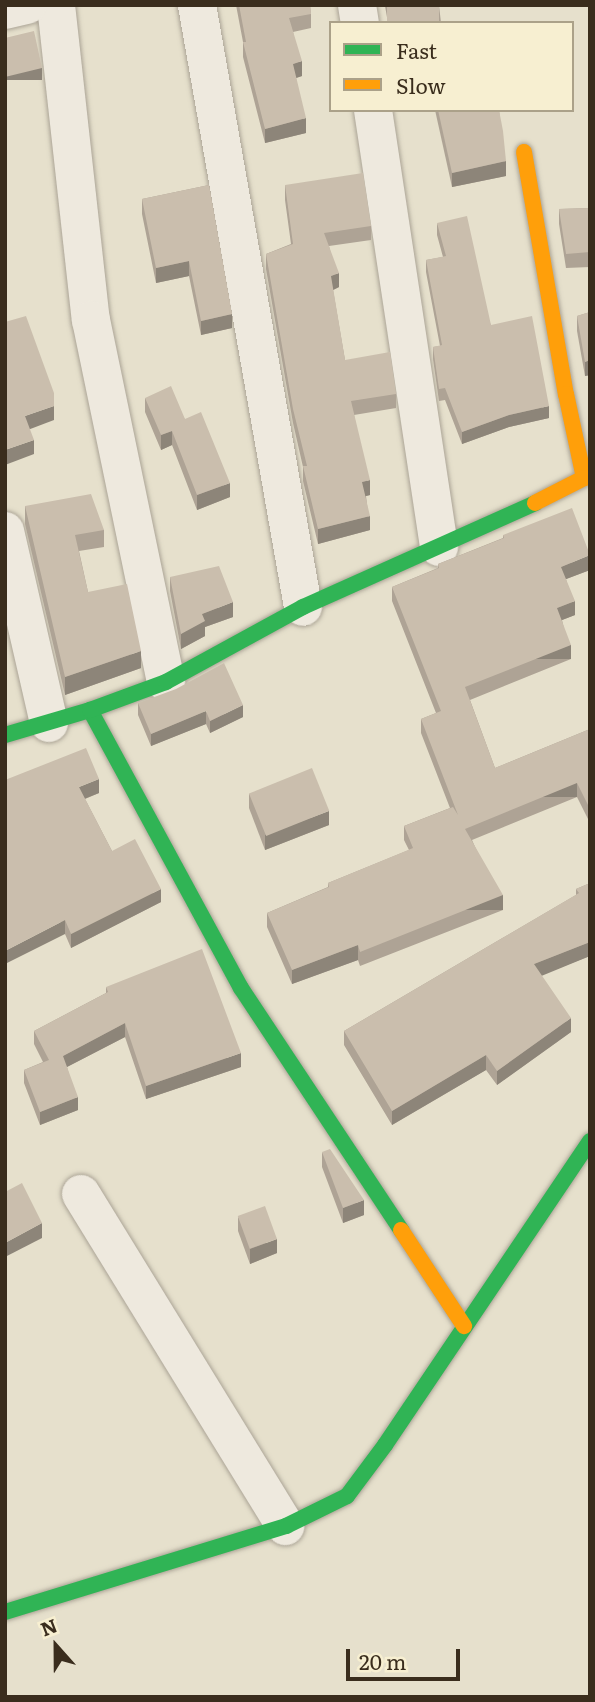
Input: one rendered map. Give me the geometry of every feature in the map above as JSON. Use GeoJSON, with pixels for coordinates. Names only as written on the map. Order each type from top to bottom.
{"type":"FeatureCollection","features":[{"type":"Feature","properties":{"kind":"street"},"geometry":{"type":"LineString","coordinates":[[5,10],[27,5]]}},
{"type":"Feature","properties":{"kind":"street"},"geometry":{"type":"LineString","coordinates":[[56,5],[91,320],[166,682]]}},
{"type":"Feature","properties":{"kind":"street"},"geometry":{"type":"LineString","coordinates":[[197,5],[303,607]]}},
{"type":"Feature","properties":{"kind":"street"},"geometry":{"type":"LineString","coordinates":[[373,112],[439,548]]}},
{"type":"Feature","properties":{"kind":"street"},"geometry":{"type":"LineString","coordinates":[[5,735],[90,710],[166,682],[303,607],[564,491],[584,478],[566,394],[524,152]]}},
{"type":"Feature","properties":{"kind":"street"},"geometry":{"type":"LineString","coordinates":[[5,531],[49,723]]}},
{"type":"Feature","properties":{"kind":"street"},"geometry":{"type":"LineString","coordinates":[[90,710],[241,988],[464,1326]]}},
{"type":"Feature","properties":{"kind":"street"},"geometry":{"type":"LineString","coordinates":[[5,1612],[285,1526],[347,1496],[385,1445],[590,1141]]}},
{"type":"Feature","properties":{"kind":"street"},"geometry":{"type":"LineString","coordinates":[[81,1194],[285,1526]]}},
{"type":"Feature","properties":{"kind":"building"},"geometry":{"type":"Polygon","coordinates":[[[239,5],[310,5],[311,14],[289,18],[302,61],[293,64],[306,118],[265,129],[243,42],[246,42],[239,5]]]}},
{"type":"Feature","properties":{"kind":"building"},"geometry":{"type":"Polygon","coordinates":[[[387,5],[439,5],[439,21],[387,21],[387,5]]]}},
{"type":"Feature","properties":{"kind":"building"},"geometry":{"type":"Polygon","coordinates":[[[34,31],[42,68],[5,77],[5,38],[34,31]]]}},
{"type":"Feature","properties":{"kind":"building"},"geometry":{"type":"Polygon","coordinates":[[[438,112],[499,112],[506,161],[452,173],[438,112]]]}},
{"type":"Feature","properties":{"kind":"building"},"geometry":{"type":"Polygon","coordinates":[[[363,173],[371,226],[324,233],[339,273],[331,276],[345,360],[390,352],[396,394],[351,401],[370,480],[362,482],[370,516],[318,529],[303,466],[307,466],[293,409],[266,254],[293,244],[285,185],[363,173]]]}},
{"type":"Feature","properties":{"kind":"building"},"geometry":{"type":"Polygon","coordinates":[[[209,185],[232,314],[201,321],[189,261],[156,268],[142,199],[209,185]]]}},
{"type":"Feature","properties":{"kind":"building"},"geometry":{"type":"Polygon","coordinates":[[[590,208],[590,252],[566,254],[559,209],[590,208]]]}},
{"type":"Feature","properties":{"kind":"building"},"geometry":{"type":"Polygon","coordinates":[[[467,216],[491,325],[532,316],[549,406],[509,415],[462,432],[445,388],[439,389],[433,347],[442,345],[426,260],[446,256],[437,223],[467,216]]]}},
{"type":"Feature","properties":{"kind":"building"},"geometry":{"type":"Polygon","coordinates":[[[590,312],[590,360],[585,362],[577,316],[590,312]]]}},
{"type":"Feature","properties":{"kind":"building"},"geometry":{"type":"Polygon","coordinates":[[[26,316],[54,393],[54,406],[25,416],[34,440],[5,450],[5,322],[26,316]]]}},
{"type":"Feature","properties":{"kind":"building"},"geometry":{"type":"Polygon","coordinates":[[[171,386],[185,419],[201,412],[230,483],[197,495],[172,431],[161,435],[145,398],[171,386]]]}},
{"type":"Feature","properties":{"kind":"building"},"geometry":{"type":"Polygon","coordinates":[[[91,494],[104,530],[75,535],[88,592],[127,584],[141,651],[65,677],[25,506],[91,494]]]}},
{"type":"Feature","properties":{"kind":"building"},"geometry":{"type":"Polygon","coordinates":[[[572,508],[590,555],[561,567],[575,601],[557,608],[571,645],[465,687],[495,768],[590,729],[590,809],[577,783],[465,829],[503,895],[360,952],[358,945],[292,970],[267,913],[329,887],[328,883],[413,848],[404,826],[453,807],[458,815],[421,719],[441,711],[392,587],[439,568],[438,564],[504,538],[503,535],[572,508]]]}},
{"type":"Feature","properties":{"kind":"building"},"geometry":{"type":"Polygon","coordinates":[[[219,566],[233,602],[202,614],[205,621],[181,634],[170,577],[219,566]]]}},
{"type":"Feature","properties":{"kind":"building"},"geometry":{"type":"Polygon","coordinates":[[[224,663],[243,705],[210,721],[206,711],[151,734],[138,703],[176,689],[224,663]]]}},
{"type":"Feature","properties":{"kind":"building"},"geometry":{"type":"Polygon","coordinates":[[[86,748],[99,779],[79,787],[112,851],[135,839],[161,889],[71,934],[65,920],[5,951],[5,780],[86,748]]]}},
{"type":"Feature","properties":{"kind":"building"},"geometry":{"type":"Polygon","coordinates":[[[312,768],[329,811],[266,836],[249,793],[312,768]]]}},
{"type":"Feature","properties":{"kind":"building"},"geometry":{"type":"Polygon","coordinates":[[[590,883],[590,942],[534,964],[571,1018],[497,1071],[486,1055],[392,1111],[344,1031],[579,893],[576,889],[590,883]]]}},
{"type":"Feature","properties":{"kind":"building"},"geometry":{"type":"Polygon","coordinates":[[[202,949],[241,1053],[146,1086],[125,1023],[63,1056],[78,1097],[40,1112],[24,1070],[49,1060],[34,1031],[108,992],[106,987],[202,949]]]}},
{"type":"Feature","properties":{"kind":"building"},"geometry":{"type":"Polygon","coordinates":[[[330,1149],[364,1200],[343,1208],[322,1152],[330,1149]]]}},
{"type":"Feature","properties":{"kind":"building"},"geometry":{"type":"Polygon","coordinates":[[[22,1183],[42,1223],[5,1243],[5,1192],[22,1183]]]}},
{"type":"Feature","properties":{"kind":"building"},"geometry":{"type":"Polygon","coordinates":[[[265,1206],[277,1239],[250,1249],[238,1216],[265,1206]]]}},
{"type":"Feature","properties":{"kind":"traffic: fast"},"geometry":{"type":"LineString","coordinates":[[5,735],[90,710],[166,682],[303,607],[535,503]]}},
{"type":"Feature","properties":{"kind":"traffic: fast"},"geometry":{"type":"LineString","coordinates":[[90,710],[241,988],[401,1230]]}},
{"type":"Feature","properties":{"kind":"traffic: fast"},"geometry":{"type":"LineString","coordinates":[[5,1612],[286,1526],[347,1496],[385,1445],[590,1141]]}},
{"type":"Feature","properties":{"kind":"traffic: slow"},"geometry":{"type":"LineString","coordinates":[[524,152],[566,394],[584,478],[535,503]]}},
{"type":"Feature","properties":{"kind":"traffic: slow"},"geometry":{"type":"LineString","coordinates":[[401,1230],[464,1326]]}}]}
